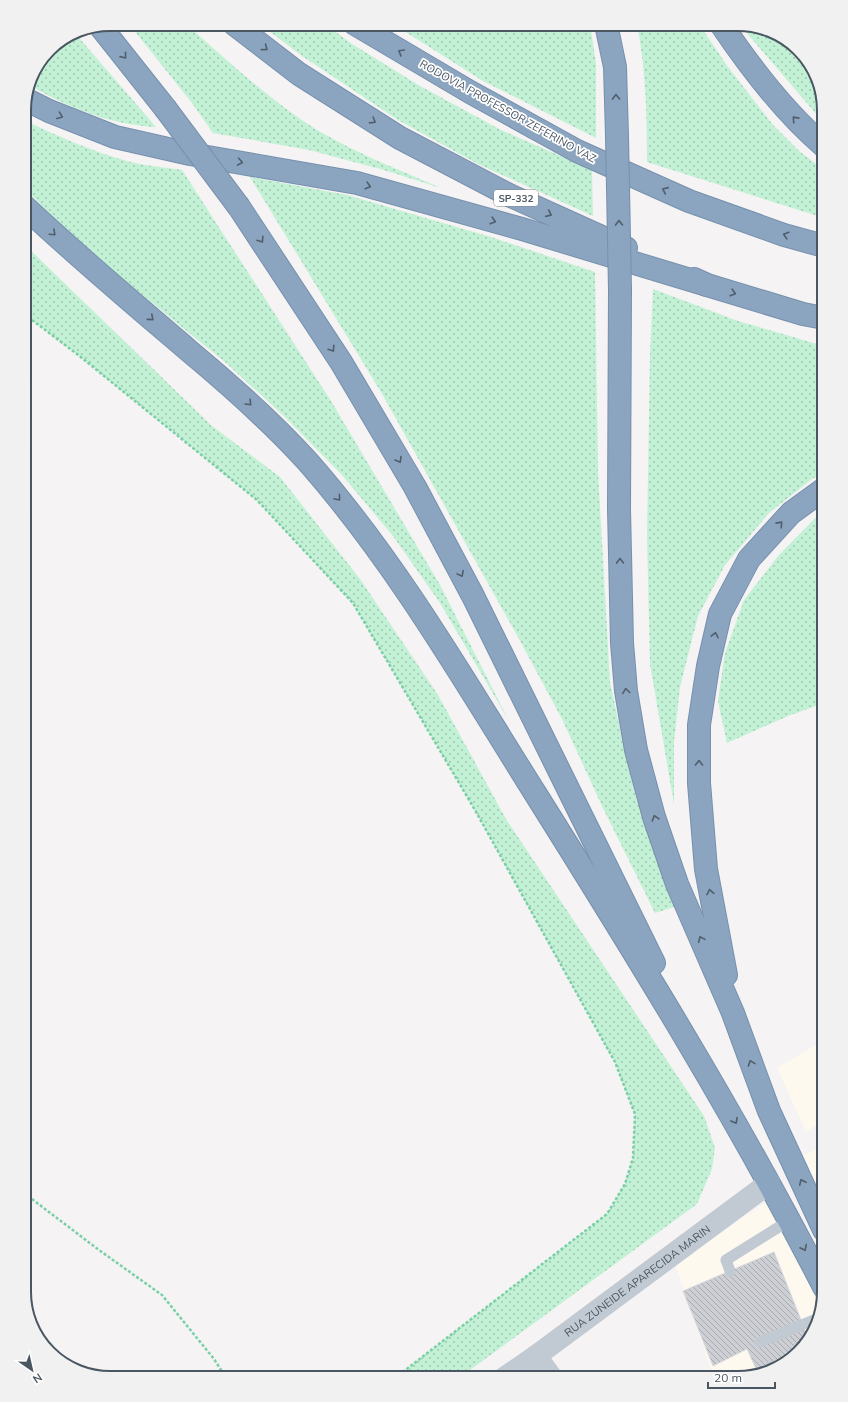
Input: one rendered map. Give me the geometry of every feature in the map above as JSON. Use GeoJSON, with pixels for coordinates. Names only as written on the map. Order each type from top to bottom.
{"type":"FeatureCollection","features":[{"type":"Feature","properties":{"kind":"highway","name":"SP-332"},"geometry":{"type":"LineString","coordinates":[[243,31],[299,74],[400,138],[511,196],[707,285],[803,314],[817,317]]}},
{"type":"Feature","properties":{"kind":"highway","name":"RODOVIA PROFESSOR ZEFERINO VAZ"},"geometry":{"type":"LineString","coordinates":[[367,31],[470,92],[577,151],[689,201],[784,235],[817,244]]}},
{"type":"Feature","properties":{"kind":"highway"},"geometry":{"type":"LineString","coordinates":[[607,31],[615,67],[617,136],[620,290],[619,509],[622,643],[626,691],[636,750],[654,817],[677,884],[733,1013],[769,1111],[817,1215]]}},
{"type":"Feature","properties":{"kind":"highway"},"geometry":{"type":"LineString","coordinates":[[726,31],[781,103],[804,129],[817,140]]}},
{"type":"Feature","properties":{"kind":"highway"},"geometry":{"type":"LineString","coordinates":[[104,32],[165,108],[239,207],[341,362],[415,487],[473,596],[716,1087],[790,1220],[817,1273]]}},
{"type":"Feature","properties":{"kind":"highway"},"geometry":{"type":"LineString","coordinates":[[31,102],[49,112],[114,137],[190,154],[357,183],[522,229],[707,285]]}},
{"type":"Feature","properties":{"kind":"highway"},"geometry":{"type":"LineString","coordinates":[[31,213],[59,240],[245,399],[306,460],[360,524],[472,691],[716,1087]]}},
{"type":"Feature","properties":{"kind":"highway"},"geometry":{"type":"LineString","coordinates":[[733,1013],[706,869],[699,783],[699,725],[708,666],[720,614],[749,559],[791,513],[817,495]]}},
{"type":"Feature","properties":{"kind":"street","name":"RUA ZUNEIDE APARECIDA MARIN"},"geometry":{"type":"LineString","coordinates":[[514,1371],[769,1183]]}},
{"type":"Feature","properties":{"kind":"street"},"geometry":{"type":"LineString","coordinates":[[536,1356],[547,1371]]}},
{"type":"Feature","properties":{"kind":"lane"},"geometry":{"type":"LineString","coordinates":[[730,1271],[726,1260],[790,1220]]}},
{"type":"Feature","properties":{"kind":"lane"},"geometry":{"type":"LineString","coordinates":[[760,1342],[812,1321]]}},
{"type":"Feature","properties":{"kind":"path"},"geometry":{"type":"LineString","coordinates":[[31,319],[77,354],[257,500],[353,603],[475,810],[611,1055],[635,1114],[633,1158],[625,1184],[607,1214],[404,1371]]}},
{"type":"Feature","properties":{"kind":"path"},"geometry":{"type":"LineString","coordinates":[[31,1198],[99,1250],[162,1295],[214,1359],[222,1371]]}},
{"type":"Feature","properties":{"kind":"shaded area"},"geometry":{"type":"Polygon","coordinates":[[[817,1044],[817,1125],[806,1132],[777,1068],[817,1044]]]}},
{"type":"Feature","properties":{"kind":"shaded area"},"geometry":{"type":"Polygon","coordinates":[[[817,1149],[817,1199],[798,1158],[817,1149]]]}},
{"type":"Feature","properties":{"kind":"shaded area"},"geometry":{"type":"Polygon","coordinates":[[[768,1201],[817,1286],[817,1298],[813,1318],[804,1336],[797,1344],[782,1358],[773,1363],[764,1367],[744,1371],[712,1371],[675,1264],[768,1201]]]}},
{"type":"Feature","properties":{"kind":"green space"},"geometry":{"type":"Polygon","coordinates":[[[135,31],[194,31],[233,66],[282,106],[317,130],[362,154],[441,188],[384,170],[309,150],[213,133],[192,103],[135,31]]]}},
{"type":"Feature","properties":{"kind":"green space"},"geometry":{"type":"Polygon","coordinates":[[[269,31],[334,31],[352,44],[420,86],[501,130],[592,170],[593,216],[478,164],[398,120],[302,56],[269,31]]]}},
{"type":"Feature","properties":{"kind":"green space"},"geometry":{"type":"Polygon","coordinates":[[[404,31],[591,31],[596,64],[596,138],[483,81],[404,31]]]}},
{"type":"Feature","properties":{"kind":"green space"},"geometry":{"type":"Polygon","coordinates":[[[638,31],[704,31],[728,67],[773,125],[799,151],[817,165],[817,216],[647,162],[645,93],[638,31]]]}},
{"type":"Feature","properties":{"kind":"green space"},"geometry":{"type":"Polygon","coordinates":[[[745,31],[764,35],[782,44],[804,66],[813,84],[817,104],[817,115],[745,31]]]}},
{"type":"Feature","properties":{"kind":"green space"},"geometry":{"type":"Polygon","coordinates":[[[79,38],[156,127],[139,126],[106,119],[59,101],[34,88],[44,66],[54,54],[66,44],[79,38]]]}},
{"type":"Feature","properties":{"kind":"green space"},"geometry":{"type":"Polygon","coordinates":[[[31,123],[100,153],[140,164],[182,170],[331,401],[440,585],[508,719],[440,603],[393,536],[342,475],[285,417],[225,362],[120,277],[59,224],[31,194],[31,123]]]}},
{"type":"Feature","properties":{"kind":"green space"},"geometry":{"type":"Polygon","coordinates":[[[250,177],[347,195],[491,237],[595,272],[598,472],[610,682],[637,801],[677,906],[655,913],[602,806],[562,719],[518,637],[381,392],[250,177]]]}},
{"type":"Feature","properties":{"kind":"green space"},"geometry":{"type":"Polygon","coordinates":[[[31,251],[212,426],[280,477],[360,579],[438,695],[506,819],[704,1116],[715,1148],[712,1169],[697,1204],[469,1371],[404,1371],[607,1214],[625,1184],[633,1158],[635,1114],[615,1062],[475,810],[353,603],[257,500],[77,354],[31,319],[31,251]]]}},
{"type":"Feature","properties":{"kind":"green space"},"geometry":{"type":"Polygon","coordinates":[[[653,289],[738,321],[817,344],[817,476],[769,513],[725,565],[698,616],[680,687],[674,742],[674,804],[650,664],[647,535],[650,355],[653,289]]]}},
{"type":"Feature","properties":{"kind":"green space"},"geometry":{"type":"Polygon","coordinates":[[[817,516],[817,706],[788,716],[727,743],[718,701],[725,653],[744,600],[779,555],[817,516]]]}},
{"type":"Feature","properties":{"kind":"building"},"geometry":{"type":"Polygon","coordinates":[[[774,1252],[806,1332],[797,1344],[782,1358],[764,1367],[756,1369],[747,1349],[713,1366],[683,1291],[774,1252]]]}}]}
